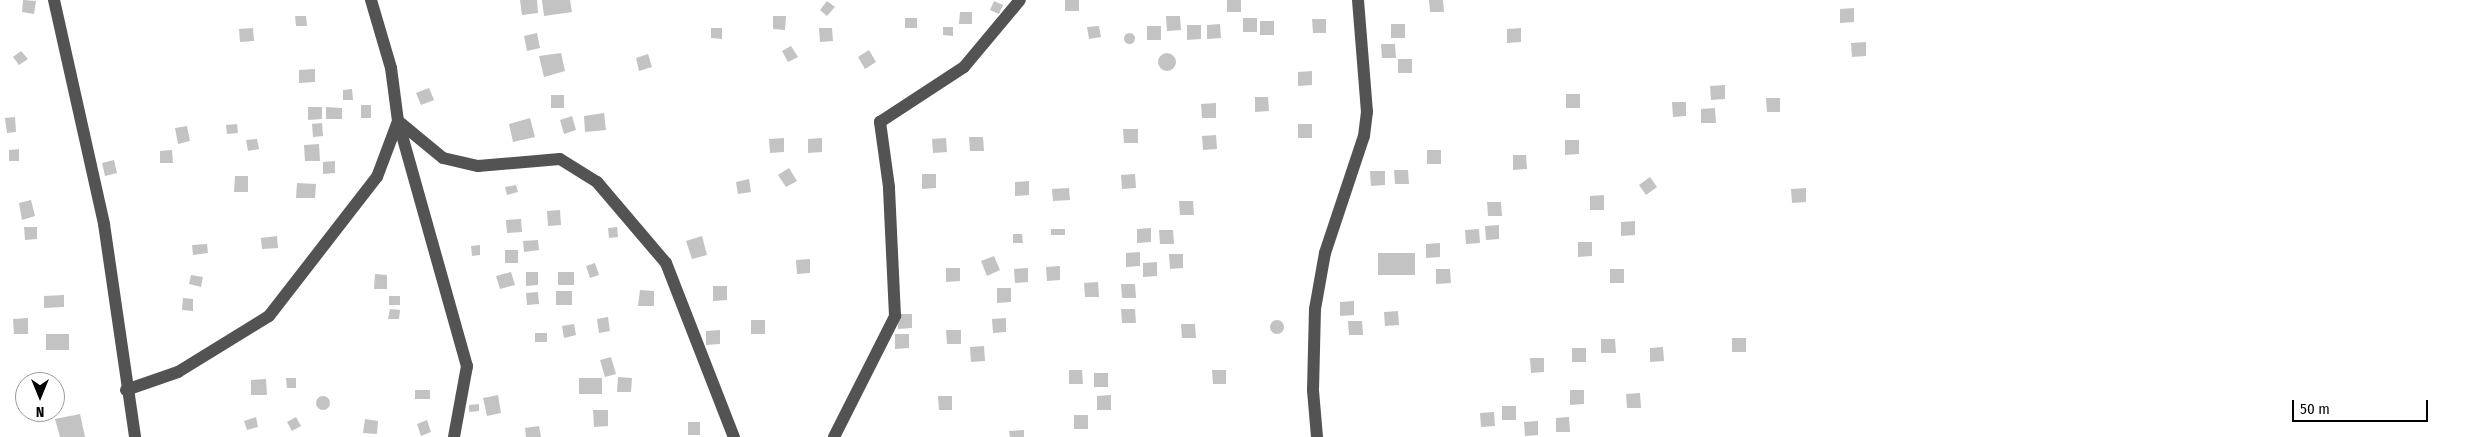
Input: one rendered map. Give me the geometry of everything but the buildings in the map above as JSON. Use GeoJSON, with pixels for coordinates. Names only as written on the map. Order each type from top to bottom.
{"type":"FeatureCollection","features":[{"type":"Feature","properties":{"kind":"street"},"geometry":{"type":"LineString","coordinates":[[54,0],[104,224],[126,390],[135,437]]}},
{"type":"Feature","properties":{"kind":"street"},"geometry":{"type":"LineString","coordinates":[[371,0],[391,68],[398,120],[467,366],[454,437]]}},
{"type":"Feature","properties":{"kind":"street"},"geometry":{"type":"LineString","coordinates":[[834,437],[895,316],[889,187],[880,122],[964,67],[1020,0]]}},
{"type":"Feature","properties":{"kind":"street"},"geometry":{"type":"LineString","coordinates":[[1317,437],[1313,390],[1315,309],[1325,253],[1364,136],[1366,112],[1358,0]]}},
{"type":"Feature","properties":{"kind":"street"},"geometry":{"type":"LineString","coordinates":[[126,390],[178,372],[269,316],[378,177],[398,120]]}},
{"type":"Feature","properties":{"kind":"street"},"geometry":{"type":"LineString","coordinates":[[398,120],[443,158],[478,166],[560,159],[597,182],[666,263],[734,437]]}}]}
